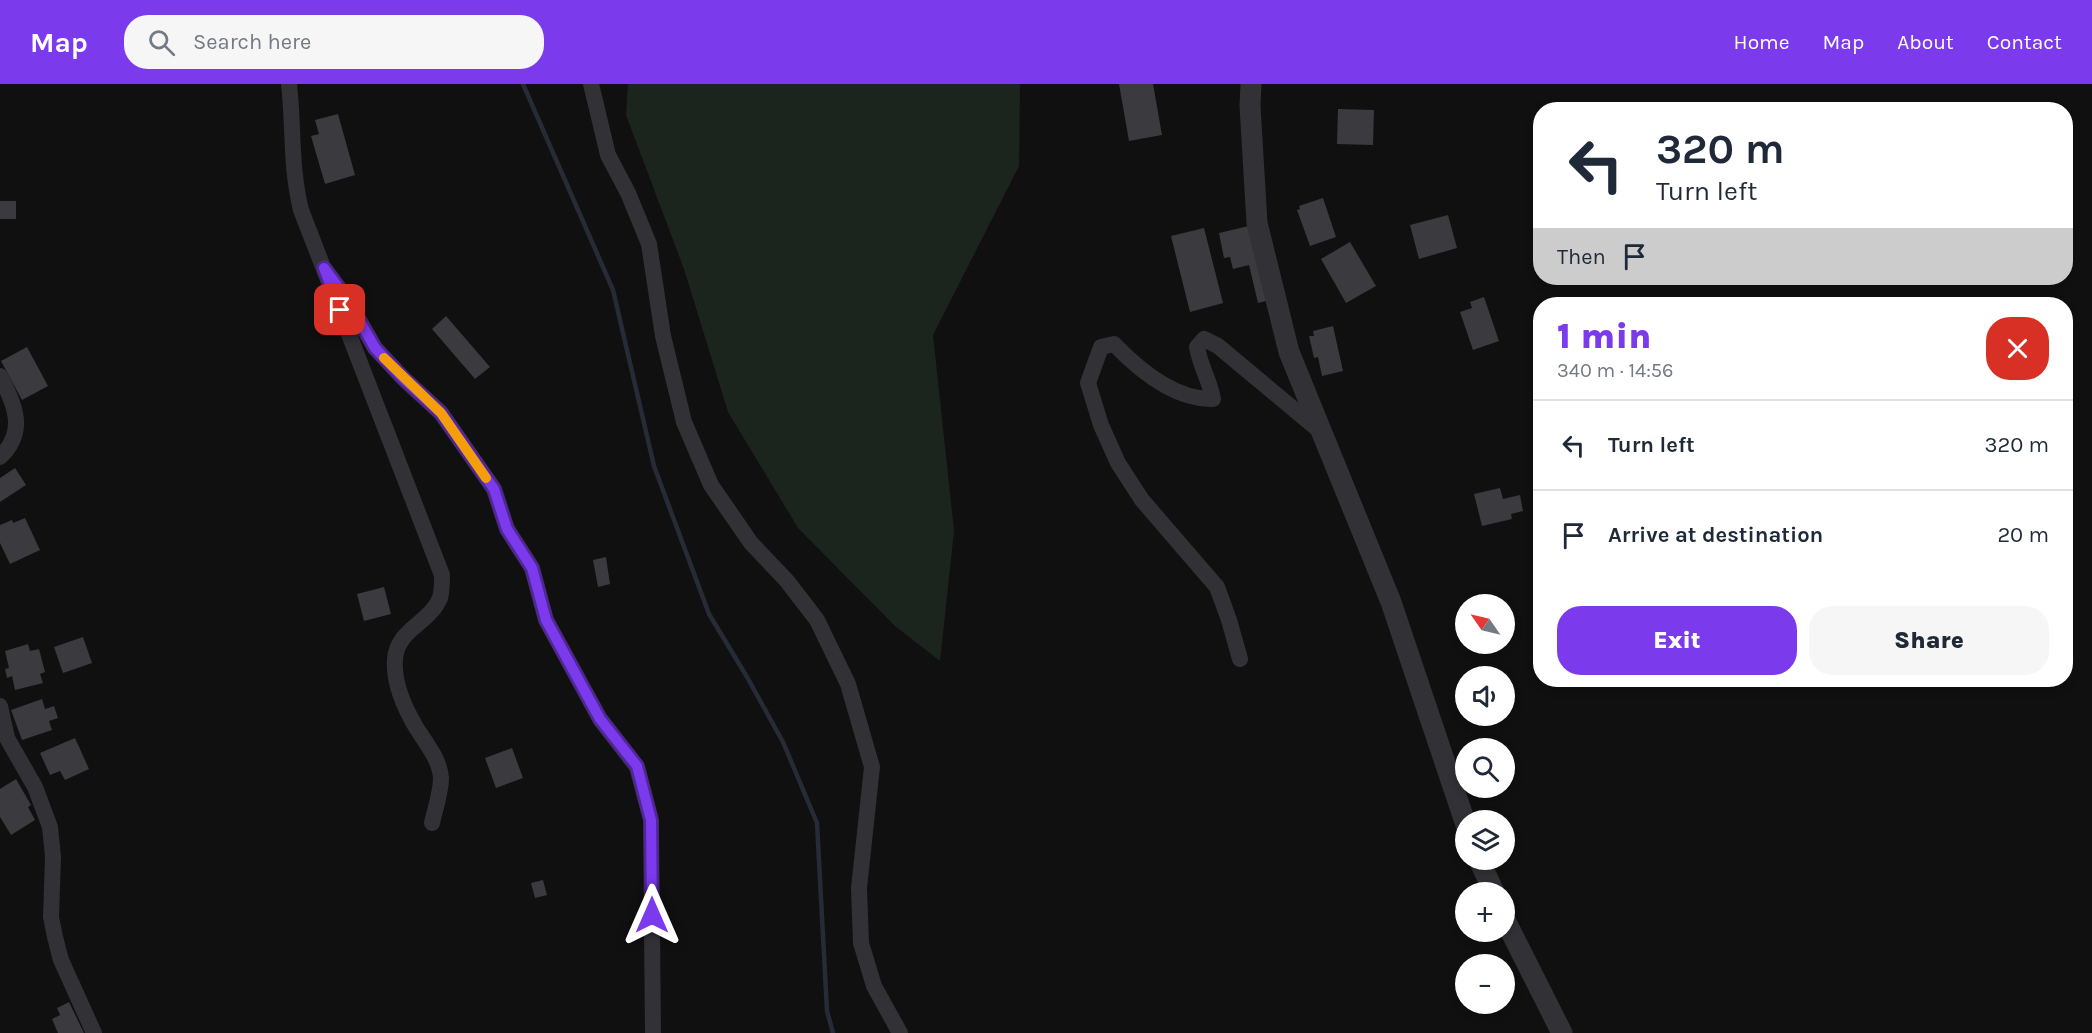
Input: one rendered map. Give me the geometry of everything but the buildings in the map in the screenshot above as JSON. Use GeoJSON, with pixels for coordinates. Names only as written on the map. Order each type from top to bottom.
{"type":"FeatureCollection","features":[{"type":"Feature","properties":{"kind":"street"},"geometry":{"type":"LineString","coordinates":[[289,84],[295,185],[301,210],[442,576],[440,597],[436,605],[402,638],[395,659],[398,683],[405,704],[439,766],[440,789],[432,823]]}},
{"type":"Feature","properties":{"kind":"street"},"geometry":{"type":"LineString","coordinates":[[591,84],[608,155],[628,193],[649,244],[663,336],[684,422],[711,485],[751,543],[787,581],[817,620],[848,684],[872,767],[859,888],[861,943],[874,986],[900,1033]]}},
{"type":"Feature","properties":{"kind":"street"},"geometry":{"type":"LineString","coordinates":[[1251,84],[1250,106],[1257,223],[1289,352],[1391,602],[1461,810]]}},
{"type":"Feature","properties":{"kind":"street"},"geometry":{"type":"LineString","coordinates":[[324,268],[347,299],[375,348],[441,413],[494,489],[507,529],[532,568],[546,620],[600,719],[637,766],[651,820],[652,1033]]}},
{"type":"Feature","properties":{"kind":"street"},"geometry":{"type":"LineString","coordinates":[[1240,659],[1217,587],[1142,500],[1118,463],[1101,424],[1089,383],[1101,347],[1114,344],[1125,356],[1162,384],[1202,400],[1213,399],[1211,384],[1200,365],[1197,347],[1203,339],[1228,353],[1320,430]]}},
{"type":"Feature","properties":{"kind":"street"},"geometry":{"type":"LineString","coordinates":[[0,376],[13,403],[16,421],[13,441],[0,457]]}},
{"type":"Feature","properties":{"kind":"street"},"geometry":{"type":"LineString","coordinates":[[0,706],[7,738],[35,787],[50,827],[53,857],[51,909],[55,937],[61,960],[94,1033]]}},
{"type":"Feature","properties":{"kind":"street"},"geometry":{"type":"LineString","coordinates":[[1515,940],[1562,1033]]}},
{"type":"Feature","properties":{"kind":"shaded area"},"geometry":{"type":"Polygon","coordinates":[[[628,84],[1020,84],[1019,166],[933,335],[954,531],[940,661],[895,626],[798,528],[728,412],[684,269],[626,115],[628,84]]]}},
{"type":"Feature","properties":{"kind":"waterway"},"geometry":{"type":"LineString","coordinates":[[523,84],[613,290],[654,466],[709,614],[783,742],[817,823],[827,1011],[833,1033]]}},
{"type":"Feature","properties":{"kind":"slow traffic"},"geometry":{"type":"LineString","coordinates":[[384,358],[441,413],[486,478]]}},
{"type":"Feature","properties":{"kind":"route"},"geometry":{"type":"LineString","coordinates":[[340,310],[324,268],[347,299],[375,348],[441,413],[494,489],[507,529],[532,568],[546,620],[600,719],[637,766],[651,820],[652,915]]}}]}
